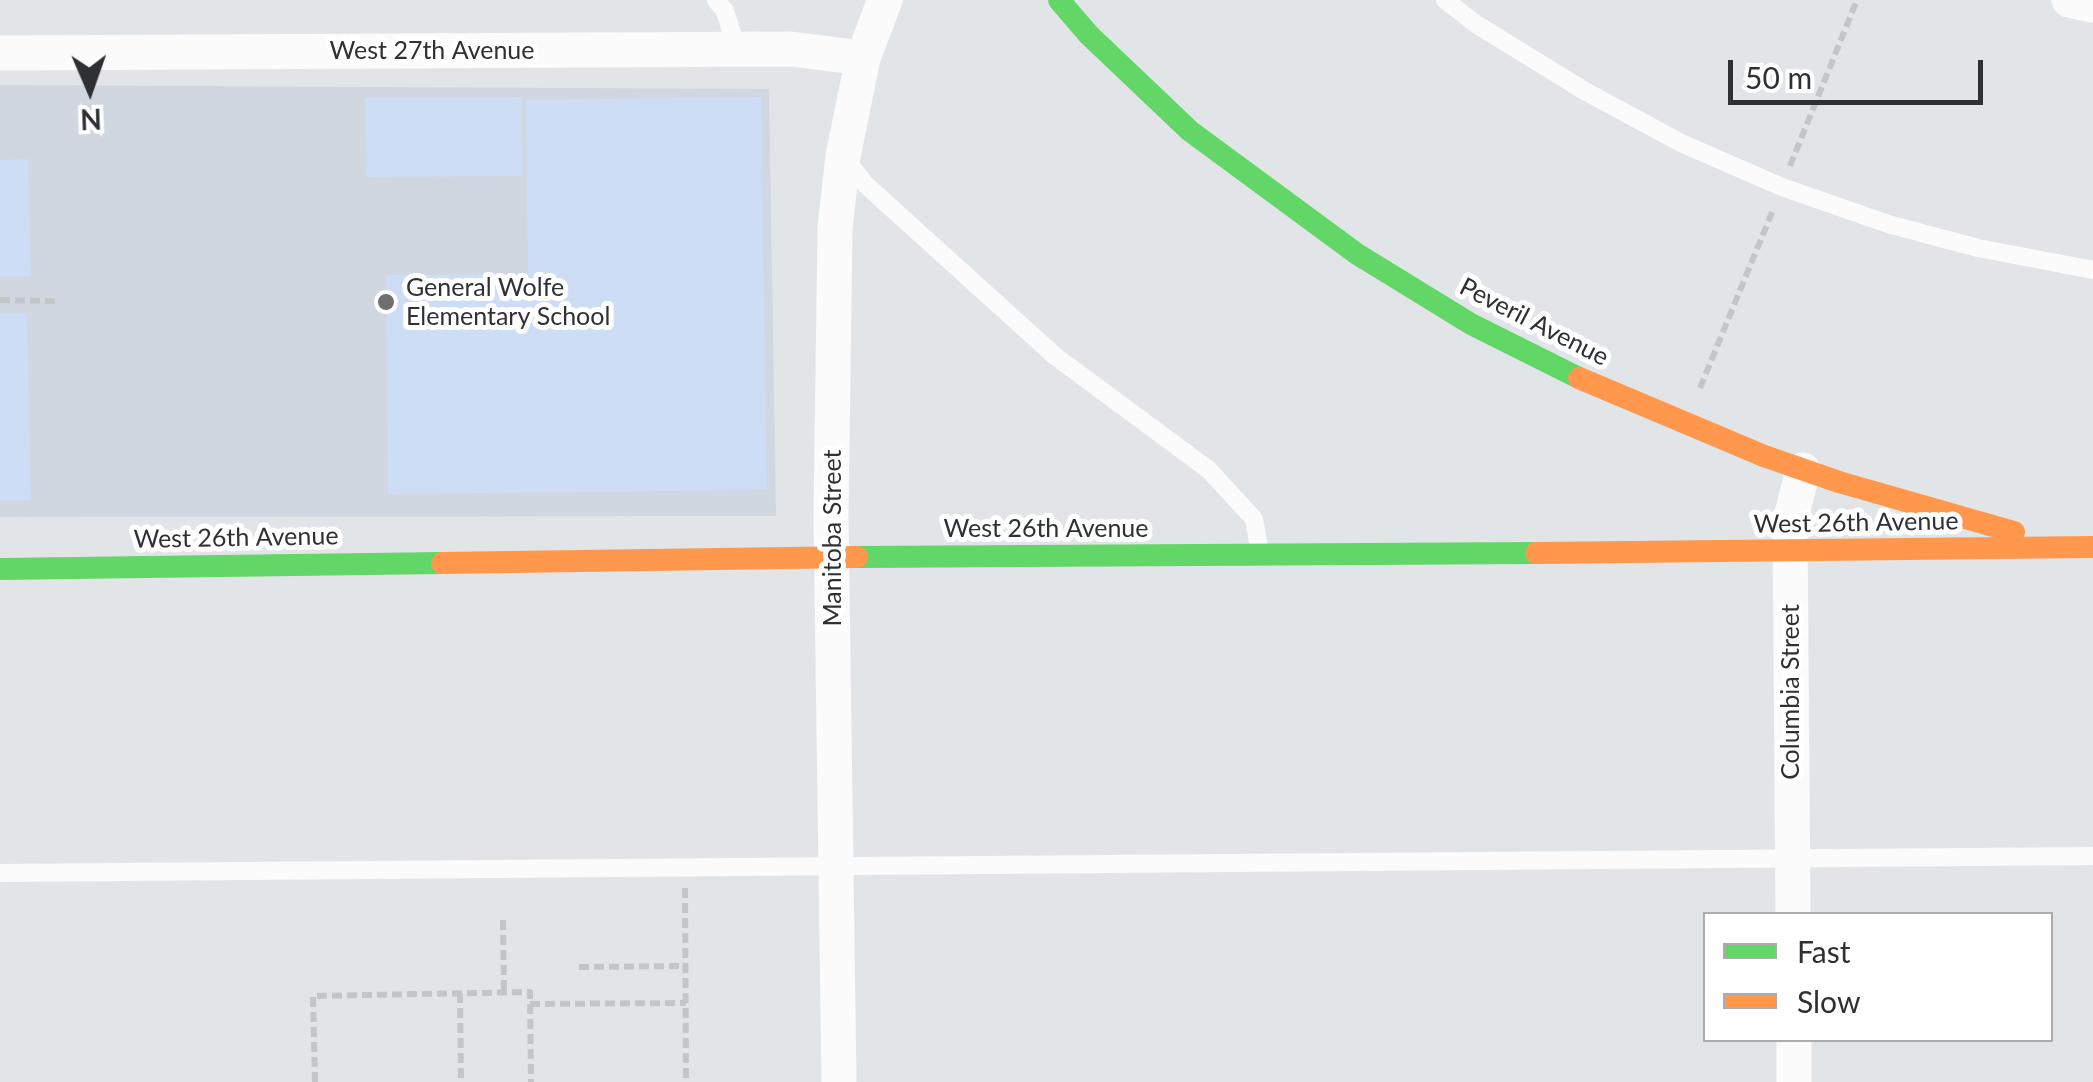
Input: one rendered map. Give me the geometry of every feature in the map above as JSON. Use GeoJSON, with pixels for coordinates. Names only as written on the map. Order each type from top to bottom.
{"type":"FeatureCollection","features":[{"type":"Feature","properties":{"kind":"street","name":"Manitoba Street"},"geometry":{"type":"LineString","coordinates":[[839,1082],[831,557],[835,228],[863,58],[886,0]]}},
{"type":"Feature","properties":{"kind":"street","name":"Peveril Avenue"},"geometry":{"type":"LineString","coordinates":[[1059,0],[1089,35],[1190,131],[1357,254],[1472,324],[1685,426],[1804,470],[2067,547]]}},
{"type":"Feature","properties":{"kind":"street"},"geometry":{"type":"LineString","coordinates":[[2070,0],[2093,5]]}},
{"type":"Feature","properties":{"kind":"street","name":"West 27th Avenue"},"geometry":{"type":"LineString","coordinates":[[0,53],[791,49],[863,58]]}},
{"type":"Feature","properties":{"kind":"street","name":"Columbia Street"},"geometry":{"type":"LineString","coordinates":[[1793,912],[1790,522],[1804,470]]}},
{"type":"Feature","properties":{"kind":"street","name":"West 26th Avenue"},"geometry":{"type":"LineString","coordinates":[[0,569],[831,557],[2093,547]]}},
{"type":"Feature","properties":{"kind":"street"},"geometry":{"type":"LineString","coordinates":[[1794,1042],[1794,1082]]}},
{"type":"Feature","properties":{"kind":"lane"},"geometry":{"type":"LineString","coordinates":[[716,0],[725,11],[737,50]]}},
{"type":"Feature","properties":{"kind":"lane"},"geometry":{"type":"LineString","coordinates":[[1445,0],[1476,24],[1583,90],[1680,143],[1782,187],[1960,244],[2093,270]]}},
{"type":"Feature","properties":{"kind":"lane"},"geometry":{"type":"LineString","coordinates":[[844,156],[866,186],[1055,356],[1209,470],[1254,518],[1260,555]]}},
{"type":"Feature","properties":{"kind":"lane"},"geometry":{"type":"LineString","coordinates":[[0,872],[2093,856]]}},
{"type":"Feature","properties":{"kind":"path"},"geometry":{"type":"LineString","coordinates":[[0,300],[59,301]]}},
{"type":"Feature","properties":{"kind":"path"},"geometry":{"type":"LineString","coordinates":[[685,883],[686,1082]]}},
{"type":"Feature","properties":{"kind":"path"},"geometry":{"type":"LineString","coordinates":[[503,920],[504,992]]}},
{"type":"Feature","properties":{"kind":"path"},"geometry":{"type":"LineString","coordinates":[[579,968],[686,966]]}},
{"type":"Feature","properties":{"kind":"path"},"geometry":{"type":"LineString","coordinates":[[315,1082],[313,996],[504,992],[530,992],[532,1082]]}},
{"type":"Feature","properties":{"kind":"path"},"geometry":{"type":"LineString","coordinates":[[460,993],[461,1082]]}},
{"type":"Feature","properties":{"kind":"path"},"geometry":{"type":"LineString","coordinates":[[530,1004],[686,1003]]}},
{"type":"Feature","properties":{"kind":"shaded area","name":"General Wolfe Elementary School"},"geometry":{"type":"Polygon","coordinates":[[[0,85],[769,89],[776,516],[0,517],[0,85]]]}},
{"type":"Feature","properties":{"kind":"shaded area"},"geometry":{"type":"Polygon","coordinates":[[[522,97],[522,176],[366,177],[365,98],[522,97]]]}},
{"type":"Feature","properties":{"kind":"shaded area"},"geometry":{"type":"Polygon","coordinates":[[[761,97],[767,490],[388,494],[386,275],[528,274],[526,100],[761,97]]]}},
{"type":"Feature","properties":{"kind":"shaded area"},"geometry":{"type":"Polygon","coordinates":[[[28,159],[31,276],[0,276],[0,160],[28,159]]]}},
{"type":"Feature","properties":{"kind":"shaded area"},"geometry":{"type":"Polygon","coordinates":[[[27,313],[31,500],[0,500],[0,314],[27,313]]]}},
{"type":"Feature","properties":{"kind":"traffic: fast"},"geometry":{"type":"LineString","coordinates":[[1059,0],[1089,35],[1190,131],[1357,254],[1471,324],[1579,378]]}},
{"type":"Feature","properties":{"kind":"traffic: fast"},"geometry":{"type":"LineString","coordinates":[[857,557],[1536,553]]}},
{"type":"Feature","properties":{"kind":"traffic: fast"},"geometry":{"type":"LineString","coordinates":[[0,569],[442,563]]}},
{"type":"Feature","properties":{"kind":"traffic: slow"},"geometry":{"type":"LineString","coordinates":[[1579,378],[1764,456],[1839,482],[2014,532]]}},
{"type":"Feature","properties":{"kind":"traffic: slow"},"geometry":{"type":"LineString","coordinates":[[1536,553],[2093,547]]}},
{"type":"Feature","properties":{"kind":"traffic: slow"},"geometry":{"type":"LineString","coordinates":[[442,563],[857,557]]}},
{"type":"Feature","properties":{"kind":"place","name":"General Wolfe Elementary School"},"geometry":{"type":"Point","coordinates":[386,302]}}]}
